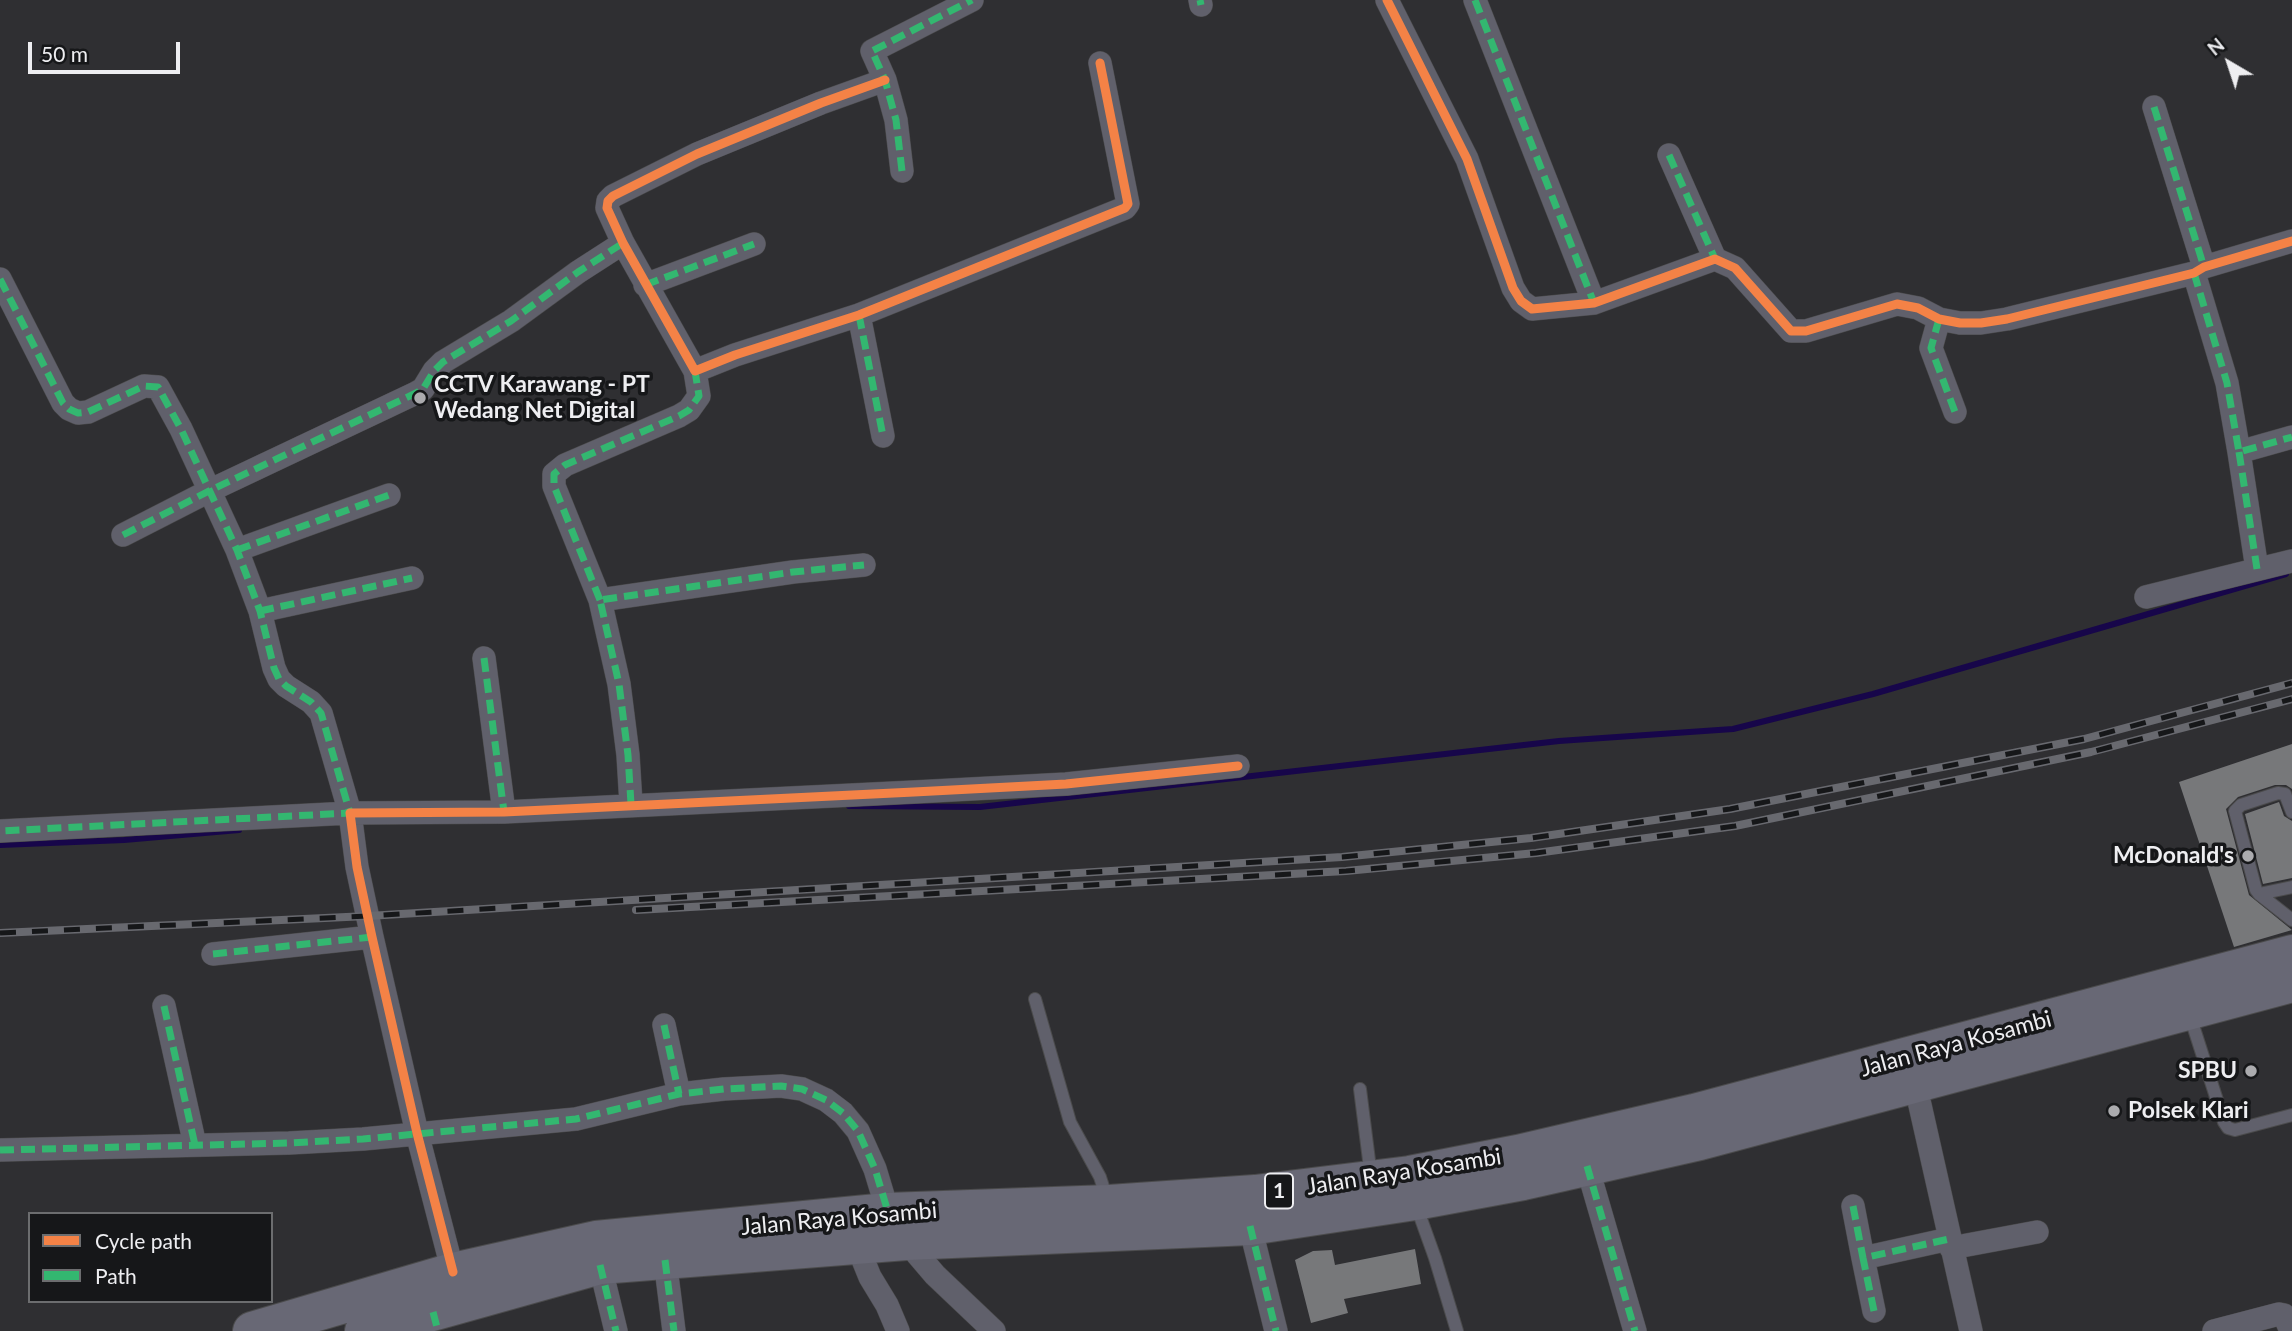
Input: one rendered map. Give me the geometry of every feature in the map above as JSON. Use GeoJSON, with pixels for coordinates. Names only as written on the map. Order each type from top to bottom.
{"type":"FeatureCollection","features":[{"type":"Feature","properties":{"kind":"highway","name":"Jalan Raya Kosambi"},"geometry":{"type":"LineString","coordinates":[[252,1331],[453,1272],[596,1240],[897,1226],[1250,1226],[1415,1201],[1700,1141],[1915,1083],[2186,998],[2292,954]]}},
{"type":"Feature","properties":{"kind":"highway","name":"Jalan Raya Kosambi"},"geometry":{"type":"LineString","coordinates":[[364,1331],[435,1322],[600,1265],[857,1245],[897,1226],[1109,1204],[1255,1194],[1410,1175],[1518,1154],[2186,998],[2292,983]]}},
{"type":"Feature","properties":{"kind":"street"},"geometry":{"type":"LineString","coordinates":[[1388,0],[1467,159],[1517,295],[1532,309],[1594,303],[1715,259]]}},
{"type":"Feature","properties":{"kind":"street"},"geometry":{"type":"LineString","coordinates":[[1475,0],[1594,303]]}},
{"type":"Feature","properties":{"kind":"street"},"geometry":{"type":"LineString","coordinates":[[902,170],[896,120],[885,80],[873,55],[875,48],[972,1]]}},
{"type":"Feature","properties":{"kind":"street"},"geometry":{"type":"LineString","coordinates":[[695,371],[735,355],[859,315],[1125,208],[1128,204],[1100,62]]}},
{"type":"Feature","properties":{"kind":"street"},"geometry":{"type":"LineString","coordinates":[[631,804],[619,684],[600,600],[554,486],[554,474],[565,465],[679,416],[689,410],[699,396],[695,371],[645,285],[607,208],[613,196],[697,154],[885,80]]}},
{"type":"Feature","properties":{"kind":"street"},"geometry":{"type":"LineString","coordinates":[[2154,107],[2227,383],[2257,569]]}},
{"type":"Feature","properties":{"kind":"street"},"geometry":{"type":"LineString","coordinates":[[1669,155],[1715,259],[1735,268],[1791,331],[1806,331],[1897,303],[1918,308],[1939,319],[1960,323],[2007,319],[2199,270],[2292,241]]}},
{"type":"Feature","properties":{"kind":"street"},"geometry":{"type":"LineString","coordinates":[[123,535],[423,389],[443,362],[511,321],[623,243]]}},
{"type":"Feature","properties":{"kind":"street"},"geometry":{"type":"LineString","coordinates":[[645,285],[754,244]]}},
{"type":"Feature","properties":{"kind":"street"},"geometry":{"type":"LineString","coordinates":[[0,279],[63,403],[69,409],[78,413],[88,412],[144,386],[158,387],[211,490],[237,550],[260,611],[279,679],[311,702],[321,713],[351,818],[357,867],[372,937],[417,1133],[453,1272]]}},
{"type":"Feature","properties":{"kind":"street"},"geometry":{"type":"LineString","coordinates":[[859,315],[883,436]]}},
{"type":"Feature","properties":{"kind":"street"},"geometry":{"type":"LineString","coordinates":[[1939,319],[1932,340],[1933,356],[1955,412]]}},
{"type":"Feature","properties":{"kind":"street"},"geometry":{"type":"LineString","coordinates":[[2239,452],[2292,437]]}},
{"type":"Feature","properties":{"kind":"street"},"geometry":{"type":"LineString","coordinates":[[237,550],[389,495]]}},
{"type":"Feature","properties":{"kind":"street"},"geometry":{"type":"LineString","coordinates":[[2146,597],[2292,561]]}},
{"type":"Feature","properties":{"kind":"street"},"geometry":{"type":"LineString","coordinates":[[600,600],[793,572],[864,565]]}},
{"type":"Feature","properties":{"kind":"street"},"geometry":{"type":"LineString","coordinates":[[260,611],[412,578]]}},
{"type":"Feature","properties":{"kind":"street"},"geometry":{"type":"LineString","coordinates":[[484,658],[504,812]]}},
{"type":"Feature","properties":{"kind":"street"},"geometry":{"type":"LineString","coordinates":[[0,831],[504,812],[1066,784],[1238,766]]}},
{"type":"Feature","properties":{"kind":"street"},"geometry":{"type":"LineString","coordinates":[[213,954],[372,937]]}},
{"type":"Feature","properties":{"kind":"street"},"geometry":{"type":"LineString","coordinates":[[164,1006],[195,1145]]}},
{"type":"Feature","properties":{"kind":"street"},"geometry":{"type":"LineString","coordinates":[[664,1025],[678,1094]]}},
{"type":"Feature","properties":{"kind":"street"},"geometry":{"type":"LineString","coordinates":[[1915,1083],[1971,1331]]}},
{"type":"Feature","properties":{"kind":"street"},"geometry":{"type":"LineString","coordinates":[[0,1150],[289,1143],[576,1119],[678,1094],[724,1089],[781,1086],[802,1089],[826,1100],[843,1113],[858,1131],[897,1226],[935,1275],[994,1331]]}},
{"type":"Feature","properties":{"kind":"street"},"geometry":{"type":"LineString","coordinates":[[1587,1166],[1635,1331]]}},
{"type":"Feature","properties":{"kind":"street"},"geometry":{"type":"LineString","coordinates":[[1853,1206],[1874,1311]]}},
{"type":"Feature","properties":{"kind":"street"},"geometry":{"type":"LineString","coordinates":[[1250,1226],[1276,1331]]}},
{"type":"Feature","properties":{"kind":"street"},"geometry":{"type":"LineString","coordinates":[[1863,1258],[2037,1233]]}},
{"type":"Feature","properties":{"kind":"street"},"geometry":{"type":"LineString","coordinates":[[857,1245],[898,1331]]}},
{"type":"Feature","properties":{"kind":"street"},"geometry":{"type":"LineString","coordinates":[[665,1260],[674,1331]]}},
{"type":"Feature","properties":{"kind":"street"},"geometry":{"type":"LineString","coordinates":[[600,1265],[616,1331]]}},
{"type":"Feature","properties":{"kind":"street"},"geometry":{"type":"LineString","coordinates":[[2214,1331],[2279,1314],[2284,1315],[2291,1331]]}},
{"type":"Feature","properties":{"kind":"lane"},"geometry":{"type":"LineString","coordinates":[[2292,812],[2285,794],[2277,793],[2241,805],[2235,811],[2259,894],[2292,920]]}},
{"type":"Feature","properties":{"kind":"lane"},"geometry":{"type":"LineString","coordinates":[[2259,894],[2292,887]]}},
{"type":"Feature","properties":{"kind":"lane"},"geometry":{"type":"LineString","coordinates":[[2186,998],[2228,1128],[2235,1130],[2292,1115]]}},
{"type":"Feature","properties":{"kind":"lane"},"geometry":{"type":"LineString","coordinates":[[1035,999],[1070,1122],[1100,1177],[1109,1204]]}},
{"type":"Feature","properties":{"kind":"lane"},"geometry":{"type":"LineString","coordinates":[[1360,1089],[1371,1180]]}},
{"type":"Feature","properties":{"kind":"lane"},"geometry":{"type":"LineString","coordinates":[[1415,1201],[1457,1331]]}},
{"type":"Feature","properties":{"kind":"building"},"geometry":{"type":"Polygon","coordinates":[[[2292,744],[2292,789],[2286,785],[2275,785],[2238,797],[2226,809],[2249,895],[2292,930],[2234,947],[2179,782],[2292,744]]]}},
{"type":"Feature","properties":{"kind":"building"},"geometry":{"type":"Polygon","coordinates":[[[2279,802],[2284,816],[2292,821],[2292,878],[2263,884],[2245,814],[2279,802]]]}},
{"type":"Feature","properties":{"kind":"building"},"geometry":{"type":"Polygon","coordinates":[[[1415,1249],[1421,1284],[1344,1299],[1348,1313],[1311,1323],[1295,1260],[1313,1251],[1332,1250],[1335,1265],[1415,1249]]]}},
{"type":"Feature","properties":{"kind":"waterway"},"geometry":{"type":"LineString","coordinates":[[849,806],[980,807],[1559,741],[1733,729],[1873,694],[2286,574]]}},
{"type":"Feature","properties":{"kind":"waterway"},"geometry":{"type":"LineString","coordinates":[[0,845],[124,840],[239,830]]}},
{"type":"Feature","properties":{"kind":"railway"},"geometry":{"type":"LineString","coordinates":[[0,933],[368,916],[1342,857],[1531,838],[1730,809],[2084,739],[2292,683]]}},
{"type":"Feature","properties":{"kind":"railway"},"geometry":{"type":"LineString","coordinates":[[636,910],[1346,871],[1536,853],[1735,826],[2091,752],[2292,699]]}},
{"type":"Feature","properties":{"kind":"marked path"},"geometry":{"type":"LineString","coordinates":[[902,171],[896,120],[885,80],[872,51],[972,0]]}},
{"type":"Feature","properties":{"kind":"marked path"},"geometry":{"type":"LineString","coordinates":[[1200,0],[1201,5]]}},
{"type":"Feature","properties":{"kind":"marked path"},"geometry":{"type":"LineString","coordinates":[[1475,0],[1594,303]]}},
{"type":"Feature","properties":{"kind":"marked path"},"geometry":{"type":"LineString","coordinates":[[2154,107],[2204,267]]}},
{"type":"Feature","properties":{"kind":"marked path"},"geometry":{"type":"LineString","coordinates":[[1669,155],[1715,259]]}},
{"type":"Feature","properties":{"kind":"marked path"},"geometry":{"type":"LineString","coordinates":[[123,535],[423,389],[443,362],[511,321],[623,243]]}},
{"type":"Feature","properties":{"kind":"marked path"},"geometry":{"type":"LineString","coordinates":[[645,285],[754,244]]}},
{"type":"Feature","properties":{"kind":"marked path"},"geometry":{"type":"LineString","coordinates":[[2194,273],[2227,383],[2239,452],[2292,437]]}},
{"type":"Feature","properties":{"kind":"marked path"},"geometry":{"type":"LineString","coordinates":[[0,279],[63,403],[69,409],[78,413],[88,412],[144,386],[158,387],[181,429],[237,550],[260,611],[279,679],[311,702],[321,713],[350,813],[0,831]]}},
{"type":"Feature","properties":{"kind":"marked path"},"geometry":{"type":"LineString","coordinates":[[859,315],[883,436]]}},
{"type":"Feature","properties":{"kind":"marked path"},"geometry":{"type":"LineString","coordinates":[[1939,319],[1931,348],[1955,412]]}},
{"type":"Feature","properties":{"kind":"marked path"},"geometry":{"type":"LineString","coordinates":[[600,600],[554,486],[554,474],[565,465],[689,410],[699,396],[695,371]]}},
{"type":"Feature","properties":{"kind":"marked path"},"geometry":{"type":"LineString","coordinates":[[2239,452],[2257,569]]}},
{"type":"Feature","properties":{"kind":"marked path"},"geometry":{"type":"LineString","coordinates":[[237,550],[389,495]]}},
{"type":"Feature","properties":{"kind":"marked path"},"geometry":{"type":"LineString","coordinates":[[631,804],[619,684],[600,600],[793,572],[864,565]]}},
{"type":"Feature","properties":{"kind":"marked path"},"geometry":{"type":"LineString","coordinates":[[260,611],[412,578]]}},
{"type":"Feature","properties":{"kind":"marked path"},"geometry":{"type":"LineString","coordinates":[[484,658],[504,812]]}},
{"type":"Feature","properties":{"kind":"marked path"},"geometry":{"type":"LineString","coordinates":[[213,954],[372,937]]}},
{"type":"Feature","properties":{"kind":"marked path"},"geometry":{"type":"LineString","coordinates":[[164,1006],[195,1145]]}},
{"type":"Feature","properties":{"kind":"marked path"},"geometry":{"type":"LineString","coordinates":[[664,1025],[679,1094]]}},
{"type":"Feature","properties":{"kind":"marked path"},"geometry":{"type":"LineString","coordinates":[[0,1150],[363,1139],[576,1119],[679,1094],[781,1086],[802,1089],[826,1100],[843,1113],[858,1131],[875,1169],[888,1212]]}},
{"type":"Feature","properties":{"kind":"marked path"},"geometry":{"type":"LineString","coordinates":[[1587,1166],[1635,1331]]}},
{"type":"Feature","properties":{"kind":"marked path"},"geometry":{"type":"LineString","coordinates":[[1853,1206],[1863,1258]]}},
{"type":"Feature","properties":{"kind":"marked path"},"geometry":{"type":"LineString","coordinates":[[1250,1226],[1276,1331]]}},
{"type":"Feature","properties":{"kind":"marked path"},"geometry":{"type":"LineString","coordinates":[[1874,1311],[1863,1258],[1949,1239]]}},
{"type":"Feature","properties":{"kind":"marked path"},"geometry":{"type":"LineString","coordinates":[[665,1260],[674,1331]]}},
{"type":"Feature","properties":{"kind":"marked path"},"geometry":{"type":"LineString","coordinates":[[600,1265],[616,1331]]}},
{"type":"Feature","properties":{"kind":"marked path"},"geometry":{"type":"LineString","coordinates":[[433,1312],[438,1331]]}},
{"type":"Feature","properties":{"kind":"cycle path"},"geometry":{"type":"LineString","coordinates":[[1387,0],[1467,159],[1513,288],[1521,301],[1532,309],[1594,303],[1715,259],[1735,268],[1791,331],[1806,331],[1897,304],[1918,308],[1939,319],[1981,323],[2194,273],[2204,267],[2292,241]]}},
{"type":"Feature","properties":{"kind":"cycle path"},"geometry":{"type":"LineString","coordinates":[[885,80],[697,154],[608,201],[607,208],[623,243],[695,371],[735,355],[859,315],[1125,208],[1128,204],[1100,63]]}},
{"type":"Feature","properties":{"kind":"cycle path"},"geometry":{"type":"LineString","coordinates":[[453,1272],[417,1133],[372,937],[357,867],[350,813],[504,812],[1066,784],[1238,766]]}},
{"type":"Feature","properties":{"kind":"place","name":"CCTV Karawang - PT Wedang Net Digital"},"geometry":{"type":"Point","coordinates":[420,398]}},
{"type":"Feature","properties":{"kind":"place","name":"McDonald's"},"geometry":{"type":"Point","coordinates":[2248,856]}},
{"type":"Feature","properties":{"kind":"place","name":"SPBU"},"geometry":{"type":"Point","coordinates":[2251,1071]}},
{"type":"Feature","properties":{"kind":"place","name":"Polsek Klari"},"geometry":{"type":"Point","coordinates":[2114,1111]}}]}
